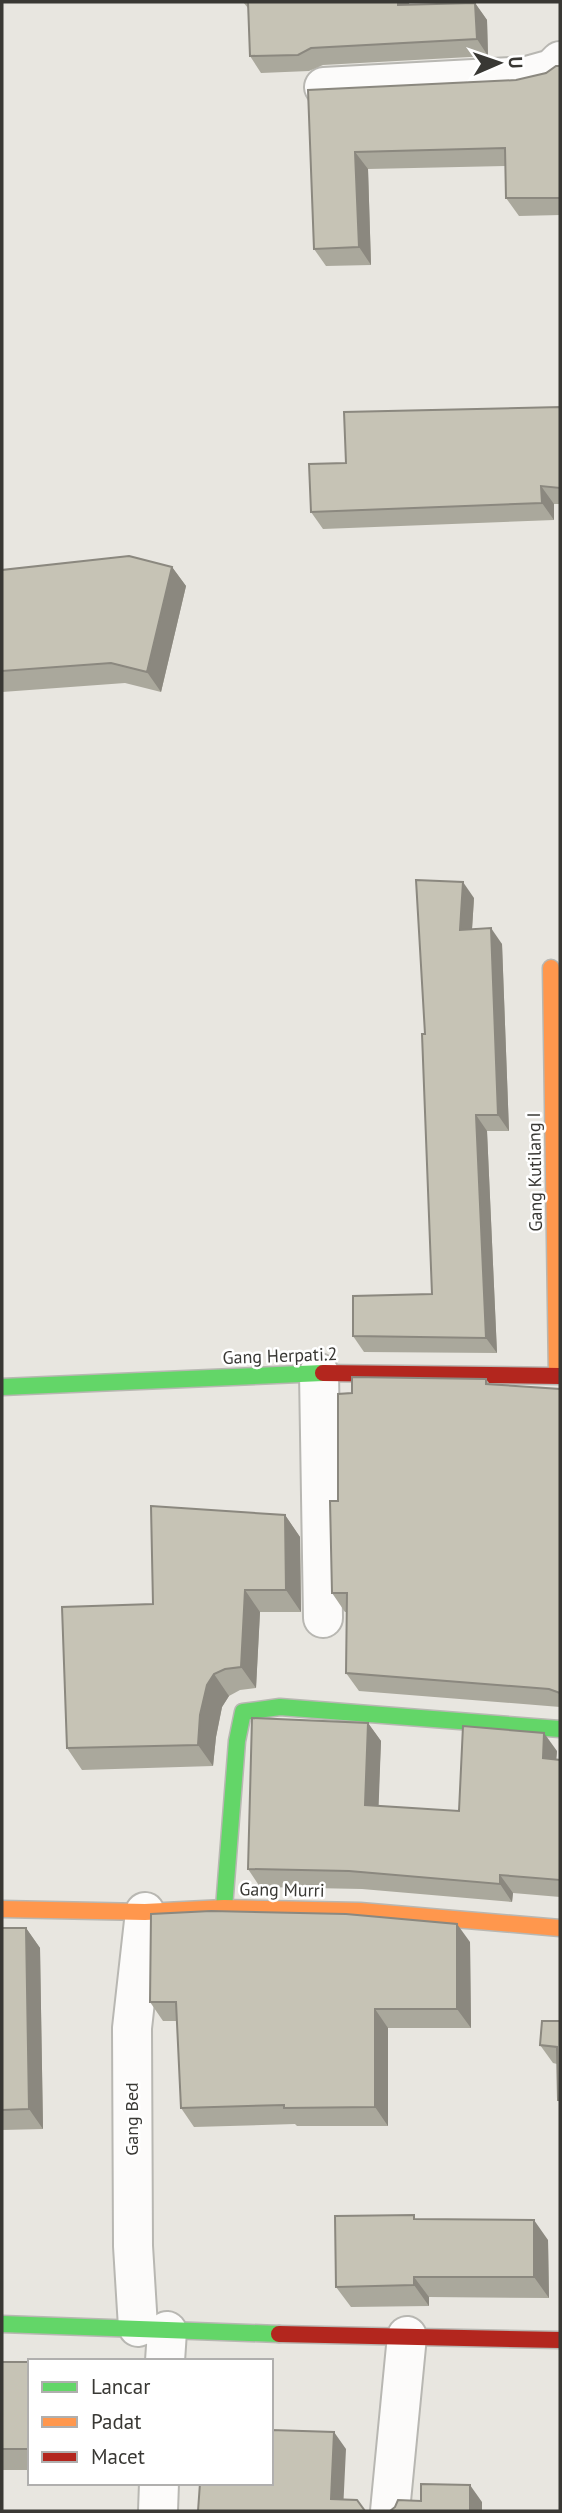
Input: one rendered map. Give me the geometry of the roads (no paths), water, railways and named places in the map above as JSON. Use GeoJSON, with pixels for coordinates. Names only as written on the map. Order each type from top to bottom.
{"type":"FeatureCollection","features":[{"type":"Feature","properties":{"kind":"street"},"geometry":{"type":"LineString","coordinates":[[324,87],[527,76],[552,69],[560,61]]}},
{"type":"Feature","properties":{"kind":"street","name":"Gang Kutilang I"},"geometry":{"type":"LineString","coordinates":[[551,968],[559,1375]]}},
{"type":"Feature","properties":{"kind":"street"},"geometry":{"type":"LineString","coordinates":[[319,1373],[323,1618]]}},
{"type":"Feature","properties":{"kind":"street","name":"Gang Herpati.2"},"geometry":{"type":"LineString","coordinates":[[2,1387],[319,1373],[559,1375]]}},
{"type":"Feature","properties":{"kind":"street"},"geometry":{"type":"LineString","coordinates":[[223,1908],[237,1741],[243,1712],[280,1707],[560,1729]]}},
{"type":"Feature","properties":{"kind":"street","name":"Gang Murri"},"geometry":{"type":"LineString","coordinates":[[2,1909],[145,1912],[223,1908],[360,1911],[560,1928]]}},
{"type":"Feature","properties":{"kind":"street","name":"Gang Bed"},"geometry":{"type":"LineString","coordinates":[[145,1912],[132,2028],[132,2246],[157,2340]]}},
{"type":"Feature","properties":{"kind":"street"},"geometry":{"type":"LineString","coordinates":[[2,2324],[157,2340],[407,2336],[560,2340]]}},
{"type":"Feature","properties":{"kind":"street"},"geometry":{"type":"LineString","coordinates":[[390,2511],[407,2336]]}},
{"type":"Feature","properties":{"kind":"street"},"geometry":{"type":"LineString","coordinates":[[158,2511],[159,2485]]}}]}
